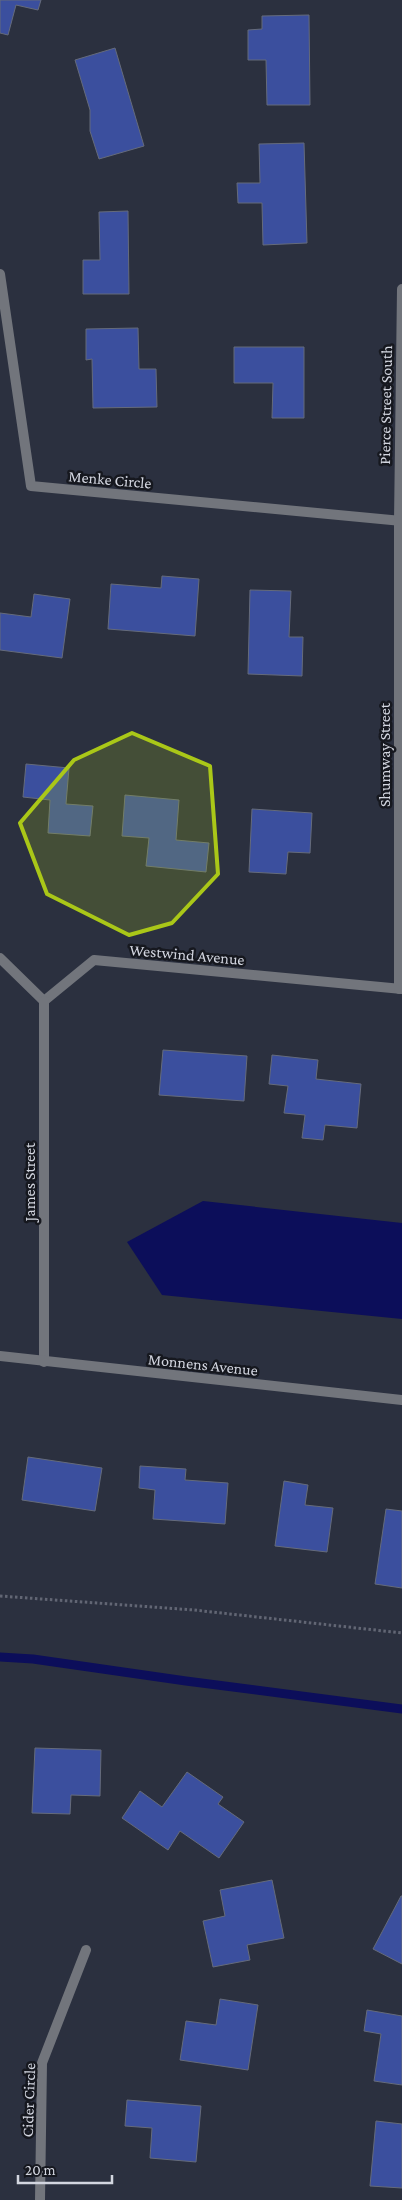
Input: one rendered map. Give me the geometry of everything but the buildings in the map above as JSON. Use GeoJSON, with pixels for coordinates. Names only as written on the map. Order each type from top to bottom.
{"type":"FeatureCollection","features":[{"type":"Feature","properties":{"kind":"street","name":"Menke Circle"},"geometry":{"type":"LineString","coordinates":[[0,274],[31,486],[400,521]]}},
{"type":"Feature","properties":{"kind":"street","name":"Pierce Street South"},"geometry":{"type":"LineString","coordinates":[[400,521],[402,288]]}},
{"type":"Feature","properties":{"kind":"street","name":"Shumway Street"},"geometry":{"type":"LineString","coordinates":[[400,521],[400,989]]}},
{"type":"Feature","properties":{"kind":"street"},"geometry":{"type":"LineString","coordinates":[[0,958],[44,1001]]}},
{"type":"Feature","properties":{"kind":"street","name":"Westwind Avenue"},"geometry":{"type":"LineString","coordinates":[[44,1001],[94,960],[400,989]]}},
{"type":"Feature","properties":{"kind":"street","name":"James Street"},"geometry":{"type":"LineString","coordinates":[[44,1001],[44,1362]]}},
{"type":"Feature","properties":{"kind":"street","name":"Monnens Avenue"},"geometry":{"type":"LineString","coordinates":[[0,1356],[402,1400]]}},
{"type":"Feature","properties":{"kind":"street","name":"Cider Circle"},"geometry":{"type":"LineString","coordinates":[[40,2200],[42,2063],[86,1950]]}},
{"type":"Feature","properties":{"kind":"path"},"geometry":{"type":"LineString","coordinates":[[0,1596],[194,1610],[402,1633]]}},
{"type":"Feature","properties":{"kind":"highlighted area"},"geometry":{"type":"Polygon","coordinates":[[[132,733],[210,766],[218,874],[172,923],[129,935],[47,894],[20,823],[74,760],[132,733]]]}},
{"type":"Feature","properties":{"kind":"shaded area"},"geometry":{"type":"Polygon","coordinates":[[[203,1201],[402,1223],[402,1319],[162,1295],[127,1242],[203,1201]]]}},
{"type":"Feature","properties":{"kind":"waterway"},"geometry":{"type":"LineString","coordinates":[[0,1657],[33,1659],[402,1709]]}}]}
